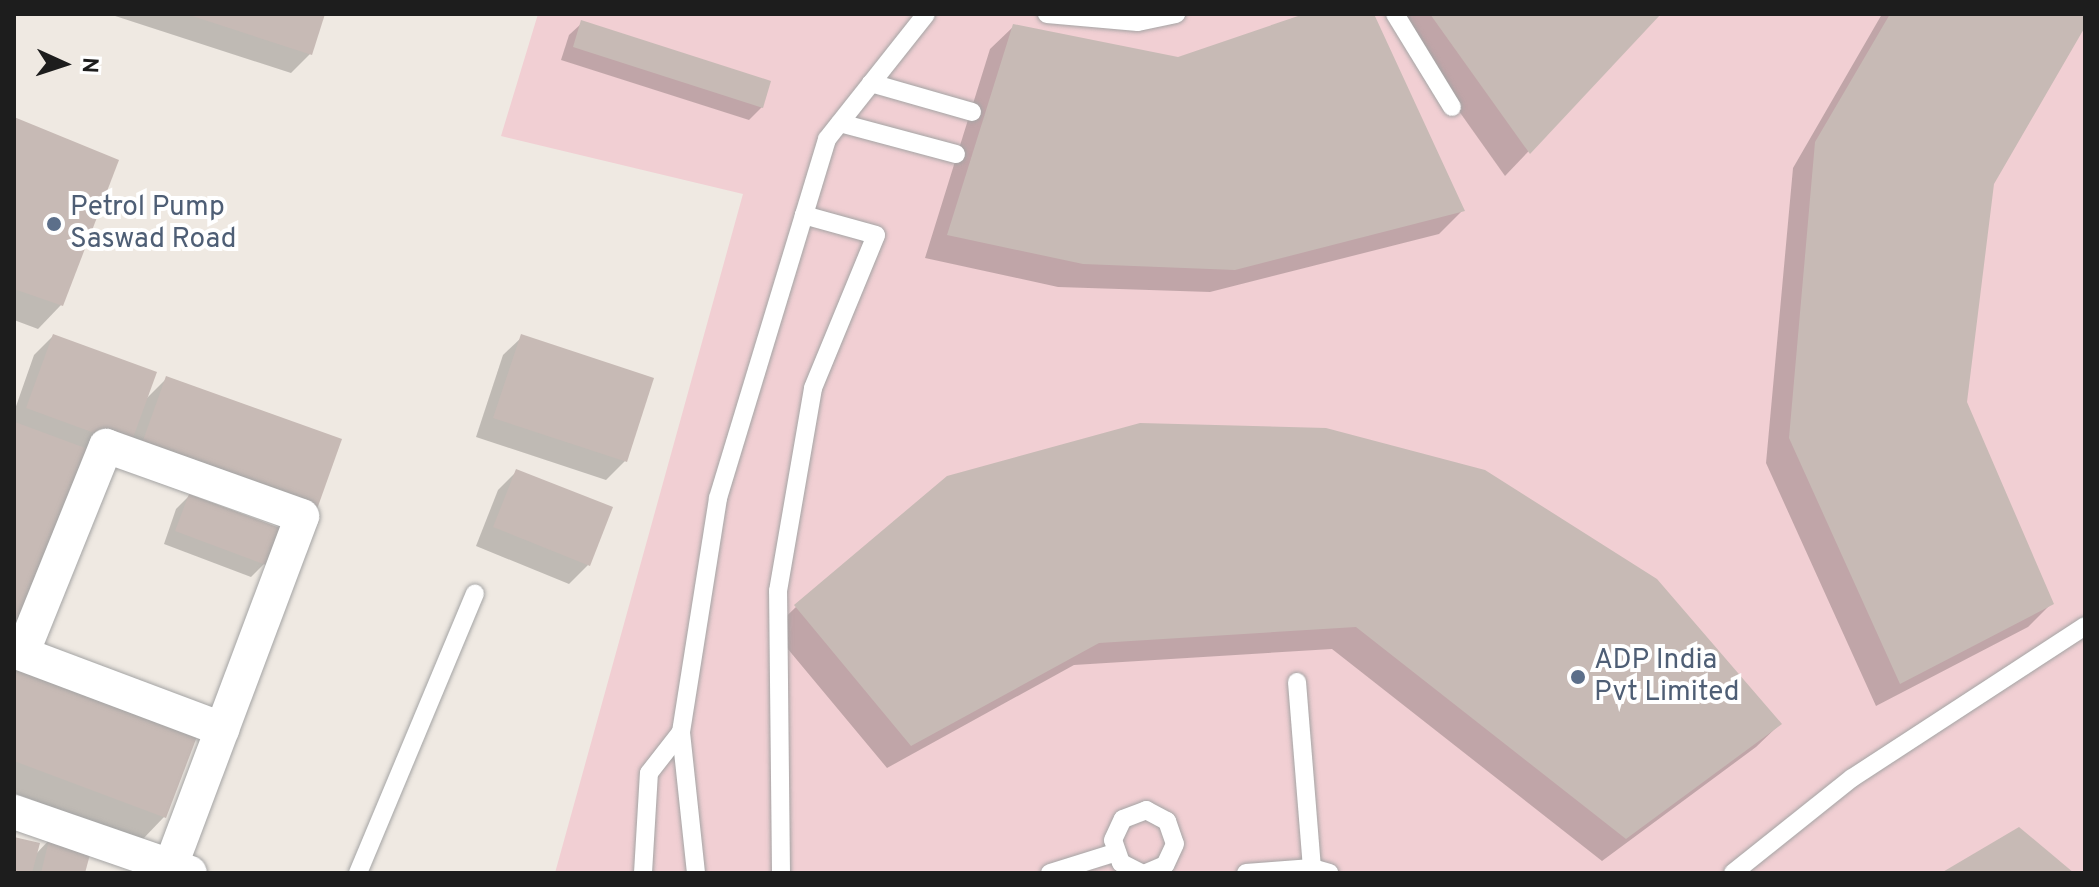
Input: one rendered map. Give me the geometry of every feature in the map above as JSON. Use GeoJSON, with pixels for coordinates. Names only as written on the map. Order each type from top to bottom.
{"type":"FeatureCollection","features":[{"type":"Feature","properties":{"kind":"street"},"geometry":{"type":"LineString","coordinates":[[14,812],[176,871],[222,729],[302,516],[106,446],[22,654],[222,729]]}},
{"type":"Feature","properties":{"kind":"lane"},"geometry":{"type":"LineString","coordinates":[[696,873],[681,732],[718,498],[827,139],[926,14]]}},
{"type":"Feature","properties":{"kind":"lane"},"geometry":{"type":"LineString","coordinates":[[1047,14],[1138,22],[1176,14]]}},
{"type":"Feature","properties":{"kind":"lane"},"geometry":{"type":"LineString","coordinates":[[1395,14],[1452,107]]}},
{"type":"Feature","properties":{"kind":"lane"},"geometry":{"type":"LineString","coordinates":[[871,83],[972,112]]}},
{"type":"Feature","properties":{"kind":"lane"},"geometry":{"type":"LineString","coordinates":[[840,123],[956,154]]}},
{"type":"Feature","properties":{"kind":"lane"},"geometry":{"type":"LineString","coordinates":[[781,873],[778,591],[813,388],[876,235],[804,215]]}},
{"type":"Feature","properties":{"kind":"lane"},"geometry":{"type":"LineString","coordinates":[[358,873],[475,593]]}},
{"type":"Feature","properties":{"kind":"lane"},"geometry":{"type":"LineString","coordinates":[[1733,873],[1852,778],[2085,626]]}},
{"type":"Feature","properties":{"kind":"lane"},"geometry":{"type":"LineString","coordinates":[[1246,873],[1320,870],[1297,682]]}},
{"type":"Feature","properties":{"kind":"lane"},"geometry":{"type":"LineString","coordinates":[[643,873],[649,773],[681,732]]}},
{"type":"Feature","properties":{"kind":"lane"},"geometry":{"type":"LineString","coordinates":[[1147,873],[1165,865],[1175,844],[1173,831],[1158,813],[1134,812],[1123,819],[1113,840],[1114,853],[1121,863],[1147,873],[1178,873]]}},
{"type":"Feature","properties":{"kind":"lane"},"geometry":{"type":"LineString","coordinates":[[1050,873],[1114,853]]}},
{"type":"Feature","properties":{"kind":"shaded area"},"geometry":{"type":"Polygon","coordinates":[[[538,14],[2085,14],[2085,873],[555,873],[743,194],[501,136],[538,14]]]}},
{"type":"Feature","properties":{"kind":"building"},"geometry":{"type":"Polygon","coordinates":[[[186,14],[325,14],[312,55],[186,14]]]}},
{"type":"Feature","properties":{"kind":"building"},"geometry":{"type":"Polygon","coordinates":[[[1304,14],[1374,14],[1465,211],[1235,270],[1083,264],[947,235],[1013,24],[1178,57],[1304,14]]]}},
{"type":"Feature","properties":{"kind":"building"},"geometry":{"type":"Polygon","coordinates":[[[1430,14],[1661,14],[1530,154],[1430,14]]]}},
{"type":"Feature","properties":{"kind":"building"},"geometry":{"type":"Polygon","coordinates":[[[1890,14],[2085,14],[2085,27],[1994,184],[1967,402],[2054,604],[1900,684],[1789,438],[1815,142],[1890,14]]]}},
{"type":"Feature","properties":{"kind":"building"},"geometry":{"type":"Polygon","coordinates":[[[581,20],[771,81],[763,108],[573,47],[581,20]]]}},
{"type":"Feature","properties":{"kind":"building","name":"Petrol Pump Saswad Road"},"geometry":{"type":"Polygon","coordinates":[[[14,117],[119,160],[63,306],[14,289],[14,117]]]}},
{"type":"Feature","properties":{"kind":"building"},"geometry":{"type":"Polygon","coordinates":[[[53,334],[157,372],[130,446],[26,408],[53,334]]]}},
{"type":"Feature","properties":{"kind":"building"},"geometry":{"type":"Polygon","coordinates":[[[521,334],[654,378],[627,462],[493,418],[521,334]]]}},
{"type":"Feature","properties":{"kind":"building"},"geometry":{"type":"Polygon","coordinates":[[[166,376],[342,439],[316,512],[140,449],[166,376]]]}},
{"type":"Feature","properties":{"kind":"building"},"geometry":{"type":"Polygon","coordinates":[[[15,422],[96,452],[29,628],[14,622],[15,422]]]}},
{"type":"Feature","properties":{"kind":"building"},"geometry":{"type":"Polygon","coordinates":[[[1140,423],[1326,428],[1485,470],[1657,579],[1782,724],[1626,839],[1356,627],[1099,643],[911,746],[794,605],[947,476],[1140,423]]]}},
{"type":"Feature","properties":{"kind":"building"},"geometry":{"type":"Polygon","coordinates":[[[516,469],[613,507],[590,566],[493,527],[516,469]]]}},
{"type":"Feature","properties":{"kind":"building"},"geometry":{"type":"Polygon","coordinates":[[[189,494],[280,528],[266,565],[175,531],[189,494]]]}},
{"type":"Feature","properties":{"kind":"building"},"geometry":{"type":"Polygon","coordinates":[[[14,664],[198,734],[166,818],[14,761],[14,664]]]}},
{"type":"Feature","properties":{"kind":"building"},"geometry":{"type":"Polygon","coordinates":[[[2019,827],[2074,873],[1941,873],[2019,827]]]}},
{"type":"Feature","properties":{"kind":"building"},"geometry":{"type":"Polygon","coordinates":[[[50,836],[92,847],[85,873],[41,873],[50,836]]]}},
{"type":"Feature","properties":{"kind":"building"},"geometry":{"type":"Polygon","coordinates":[[[14,837],[40,843],[32,873],[14,873],[14,837]]]}},
{"type":"Feature","properties":{"kind":"place","name":"Petrol Pump Saswad Road"},"geometry":{"type":"Point","coordinates":[54,224]}},
{"type":"Feature","properties":{"kind":"place","name":"ADP India Pvt Limited"},"geometry":{"type":"Point","coordinates":[1578,677]}}]}
